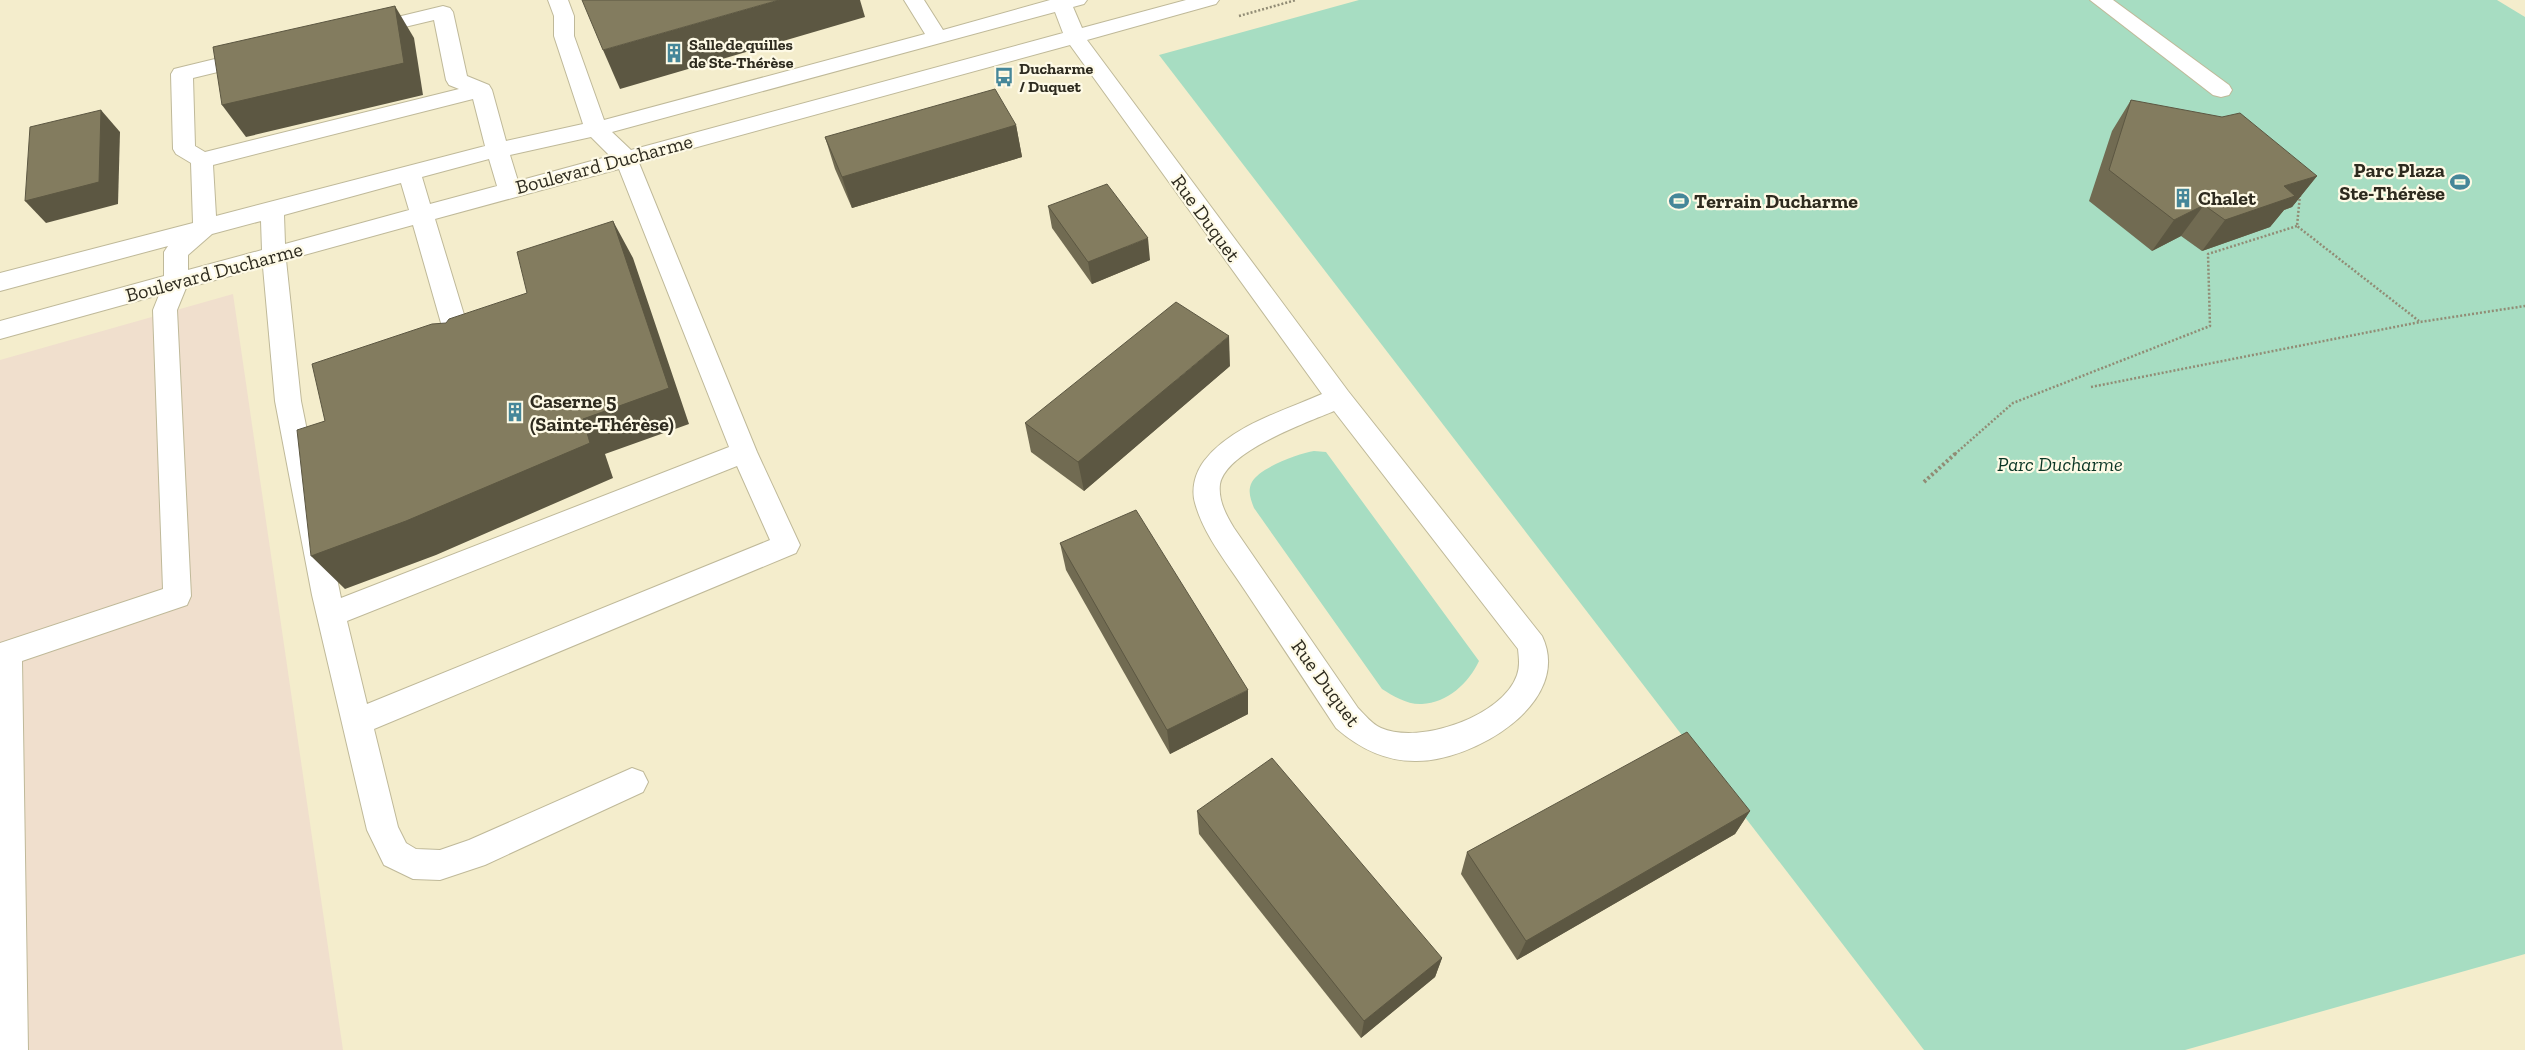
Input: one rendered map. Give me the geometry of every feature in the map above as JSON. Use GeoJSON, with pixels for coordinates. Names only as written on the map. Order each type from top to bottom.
{"type":"FeatureCollection","features":[{"type":"Feature","properties":{"kind":"street"},"geometry":{"type":"LineString","coordinates":[[357,722],[786,545],[744,452],[626,158],[596,129],[564,36],[564,16],[558,0]]}},
{"type":"Feature","properties":{"kind":"street"},"geometry":{"type":"LineString","coordinates":[[914,0],[937,37]]}},
{"type":"Feature","properties":{"kind":"street","name":"Boulevard Ducharme"},"geometry":{"type":"LineString","coordinates":[[0,330],[1210,0]]}},
{"type":"Feature","properties":{"kind":"street"},"geometry":{"type":"LineString","coordinates":[[2100,0],[2221,90]]}},
{"type":"Feature","properties":{"kind":"street","name":"Boulevard Ducharme"},"geometry":{"type":"LineString","coordinates":[[0,282],[497,150],[596,129],[937,37],[1055,3]]}},
{"type":"Feature","properties":{"kind":"street","name":"Rue Duquet"},"geometry":{"type":"LineString","coordinates":[[1055,3],[1075,37],[1339,398],[1525,634],[1536,657],[1532,681],[1524,695],[1488,722],[1449,741],[1430,746],[1391,744],[1374,739],[1361,731],[1347,718],[1224,536],[1210,506],[1206,492],[1207,481],[1218,462],[1244,443],[1339,398]]}},
{"type":"Feature","properties":{"kind":"street"},"geometry":{"type":"LineString","coordinates":[[346,35],[443,12],[457,80],[481,90]]}},
{"type":"Feature","properties":{"kind":"street"},"geometry":{"type":"LineString","coordinates":[[269,53],[182,74],[184,149],[202,160],[481,90]]}},
{"type":"Feature","properties":{"kind":"street"},"geometry":{"type":"LineString","coordinates":[[481,90],[508,190]]}},
{"type":"Feature","properties":{"kind":"street"},"geometry":{"type":"LineString","coordinates":[[11,1050],[5,900],[3,654],[178,596],[165,310],[176,282],[176,252],[205,227],[202,160]]}},
{"type":"Feature","properties":{"kind":"street"},"geometry":{"type":"LineString","coordinates":[[410,174],[462,351]]}},
{"type":"Feature","properties":{"kind":"street"},"geometry":{"type":"LineString","coordinates":[[272,210],[274,256],[288,402],[330,615],[383,830],[395,854],[413,864],[440,865],[474,854],[632,782]]}},
{"type":"Feature","properties":{"kind":"street"},"geometry":{"type":"LineString","coordinates":[[330,615],[744,452]]}},
{"type":"Feature","properties":{"kind":"path"},"geometry":{"type":"LineString","coordinates":[[2297,226],[2300,193]]}},
{"type":"Feature","properties":{"kind":"path"},"geometry":{"type":"LineString","coordinates":[[2297,226],[2420,322]]}},
{"type":"Feature","properties":{"kind":"path"},"geometry":{"type":"LineString","coordinates":[[1924,482],[2013,403],[2210,326],[2208,254],[2297,226]]}},
{"type":"Feature","properties":{"kind":"path"},"geometry":{"type":"LineString","coordinates":[[2091,387],[2420,322],[2525,306]]}},
{"type":"Feature","properties":{"kind":"shaded area"},"geometry":{"type":"Polygon","coordinates":[[[233,294],[343,1050],[0,1050],[0,360],[233,294]]]}},
{"type":"Feature","properties":{"kind":"green space","name":"Parc Ducharme"},"geometry":{"type":"Polygon","coordinates":[[[1359,0],[2497,0],[2525,17],[2525,954],[2185,1050],[1924,1050],[1159,55],[1359,0]]]}},
{"type":"Feature","properties":{"kind":"green space"},"geometry":{"type":"Polygon","coordinates":[[[1314,451],[1326,452],[1479,661],[1463,684],[1448,696],[1431,703],[1417,704],[1401,699],[1382,689],[1254,508],[1250,489],[1256,477],[1280,462],[1314,451]]]}},
{"type":"Feature","properties":{"kind":"building"},"geometry":{"type":"Polygon","coordinates":[[[582,0],[779,0],[603,50],[582,0]]]}},
{"type":"Feature","properties":{"kind":"building"},"geometry":{"type":"Polygon","coordinates":[[[395,6],[404,63],[222,105],[213,47],[395,6]]]}},
{"type":"Feature","properties":{"kind":"building"},"geometry":{"type":"Polygon","coordinates":[[[995,89],[1016,125],[842,177],[825,137],[995,89]]]}},
{"type":"Feature","properties":{"kind":"building"},"geometry":{"type":"Polygon","coordinates":[[[2131,100],[2222,117],[2240,113],[2317,176],[2284,186],[2295,196],[2225,220],[2204,205],[2174,220],[2109,170],[2131,100]]]}},
{"type":"Feature","properties":{"kind":"building"},"geometry":{"type":"Polygon","coordinates":[[[101,110],[99,182],[25,201],[30,127],[101,110]]]}},
{"type":"Feature","properties":{"kind":"building"},"geometry":{"type":"Polygon","coordinates":[[[1107,184],[1148,238],[1088,262],[1048,206],[1107,184]]]}},
{"type":"Feature","properties":{"kind":"building","name":"Caserne 5 (Sainte-Thérèse)"},"geometry":{"type":"Polygon","coordinates":[[[613,221],[669,388],[583,419],[590,443],[406,521],[311,556],[297,430],[325,421],[312,364],[432,324],[446,323],[449,319],[527,293],[517,252],[613,221]]]}},
{"type":"Feature","properties":{"kind":"building"},"geometry":{"type":"Polygon","coordinates":[[[1176,302],[1229,336],[1078,462],[1025,423],[1176,302]]]}},
{"type":"Feature","properties":{"kind":"building"},"geometry":{"type":"Polygon","coordinates":[[[1136,510],[1248,690],[1167,730],[1060,543],[1136,510]]]}},
{"type":"Feature","properties":{"kind":"building"},"geometry":{"type":"Polygon","coordinates":[[[1687,732],[1750,811],[1526,941],[1467,852],[1687,732]]]}},
{"type":"Feature","properties":{"kind":"building"},"geometry":{"type":"Polygon","coordinates":[[[1272,758],[1442,958],[1364,1021],[1197,811],[1272,758]]]}},
{"type":"Feature","properties":{"kind":"place","name":"Salle de quilles de Ste-Thérèse"},"geometry":{"type":"Point","coordinates":[674,53]}},
{"type":"Feature","properties":{"kind":"place","name":"Ducharme / Duquet"},"geometry":{"type":"Point","coordinates":[1004,77]}},
{"type":"Feature","properties":{"kind":"place","name":"Parc Plaza Ste-Thérèse"},"geometry":{"type":"Point","coordinates":[2460,182]}},
{"type":"Feature","properties":{"kind":"place","name":"Chalet"},"geometry":{"type":"Point","coordinates":[2183,198]}},
{"type":"Feature","properties":{"kind":"place","name":"Terrain Ducharme"},"geometry":{"type":"Point","coordinates":[1679,201]}},
{"type":"Feature","properties":{"kind":"place","name":"Caserne 5 (Sainte-Thérèse)"},"geometry":{"type":"Point","coordinates":[515,412]}}]}
